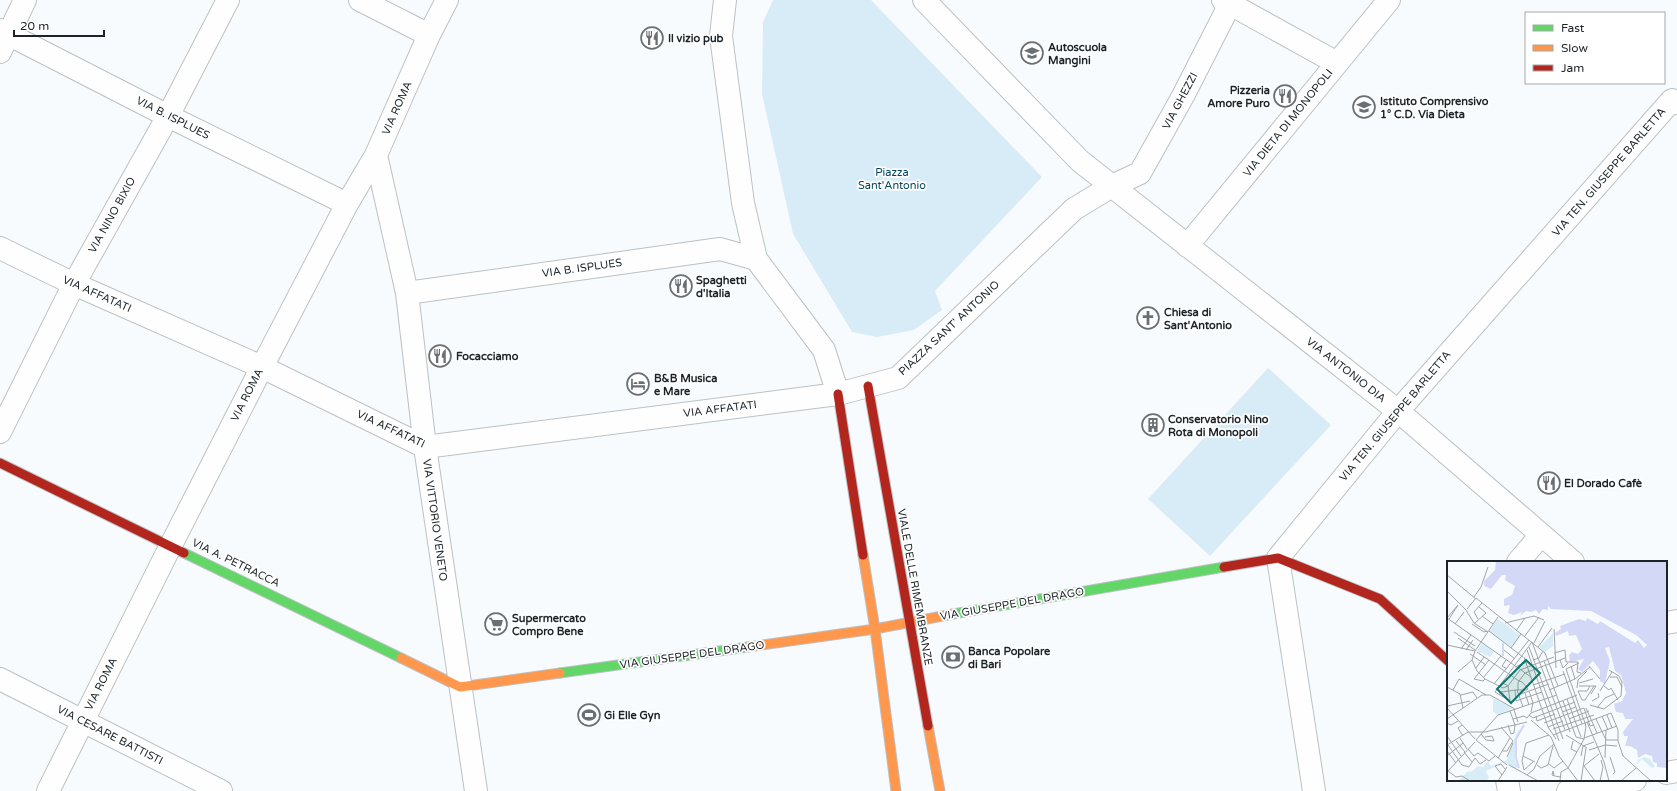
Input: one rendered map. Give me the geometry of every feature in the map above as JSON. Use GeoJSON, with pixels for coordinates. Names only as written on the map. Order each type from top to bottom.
{"type":"FeatureCollection","features":[{"type":"Feature","properties":{"kind":"street"},"geometry":{"type":"LineString","coordinates":[[3,39],[25,0]]}},
{"type":"Feature","properties":{"kind":"street","name":"VIA NINO BIXIO"},"geometry":{"type":"LineString","coordinates":[[0,432],[74,284],[168,116],[228,0]]}},
{"type":"Feature","properties":{"kind":"street"},"geometry":{"type":"LineString","coordinates":[[360,0],[429,35]]}},
{"type":"Feature","properties":{"kind":"street","name":"VIA ROMA"},"geometry":{"type":"LineString","coordinates":[[48,791],[262,367],[347,204],[376,155],[429,35],[447,0]]}},
{"type":"Feature","properties":{"kind":"street"},"geometry":{"type":"LineString","coordinates":[[725,0],[721,36],[743,203],[756,259],[824,350],[838,394],[875,629],[896,791]]}},
{"type":"Feature","properties":{"kind":"street"},"geometry":{"type":"LineString","coordinates":[[924,0],[1080,161],[1112,186]]}},
{"type":"Feature","properties":{"kind":"street","name":"VIA DIETA DI MONOPOLI"},"geometry":{"type":"LineString","coordinates":[[1187,246],[1389,0]]}},
{"type":"Feature","properties":{"kind":"street"},"geometry":{"type":"LineString","coordinates":[[1229,1],[1337,63]]}},
{"type":"Feature","properties":{"kind":"street","name":"VIA GHEZZI"},"geometry":{"type":"LineString","coordinates":[[1112,186],[1140,173],[1183,96],[1229,1]]}},
{"type":"Feature","properties":{"kind":"street","name":"VIA B. ISPLUES"},"geometry":{"type":"LineString","coordinates":[[3,39],[168,116],[347,204]]}},
{"type":"Feature","properties":{"kind":"street","name":"VIA TEN. GIUSEPPE BARLETTA"},"geometry":{"type":"LineString","coordinates":[[1278,558],[1398,411],[1675,101]]}},
{"type":"Feature","properties":{"kind":"street","name":"VIA VITTORIO VENETO"},"geometry":{"type":"LineString","coordinates":[[376,155],[407,293],[425,447],[476,791]]}},
{"type":"Feature","properties":{"kind":"street","name":"VIA ANTONIO DIA"},"geometry":{"type":"LineString","coordinates":[[1112,186],[1398,411],[1572,561]]}},
{"type":"Feature","properties":{"kind":"street","name":"PIAZZA SANT' ANTONIO"},"geometry":{"type":"LineString","coordinates":[[838,394],[898,378],[1074,209],[1112,186]]}},
{"type":"Feature","properties":{"kind":"street","name":"VIA AFFATATI"},"geometry":{"type":"LineString","coordinates":[[0,248],[74,284],[262,367],[425,447],[838,394]]}},
{"type":"Feature","properties":{"kind":"street","name":"VIA B. ISPLUES"},"geometry":{"type":"LineString","coordinates":[[407,293],[720,248],[756,259]]}},
{"type":"Feature","properties":{"kind":"street","name":"VIALE DELLE RIMEMBRANZE"},"geometry":{"type":"LineString","coordinates":[[868,386],[940,791]]}},
{"type":"Feature","properties":{"kind":"street","name":"VIA A. PETRACCA"},"geometry":{"type":"LineString","coordinates":[[0,463],[460,687]]}},
{"type":"Feature","properties":{"kind":"street"},"geometry":{"type":"LineString","coordinates":[[1519,561],[1541,535]]}},
{"type":"Feature","properties":{"kind":"street"},"geometry":{"type":"LineString","coordinates":[[1278,558],[1380,599],[1445,654]]}},
{"type":"Feature","properties":{"kind":"street"},"geometry":{"type":"LineString","coordinates":[[1278,558],[1314,791]]}},
{"type":"Feature","properties":{"kind":"street","name":"VIA GIUSEPPE DEL DRAGO"},"geometry":{"type":"LineString","coordinates":[[460,687],[875,629],[964,612],[1278,558]]}},
{"type":"Feature","properties":{"kind":"street"},"geometry":{"type":"LineString","coordinates":[[1667,623],[1677,621]]}},
{"type":"Feature","properties":{"kind":"street","name":"VIA CESARE BATTISTI"},"geometry":{"type":"LineString","coordinates":[[0,679],[82,722],[221,791]]}},
{"type":"Feature","properties":{"kind":"street"},"geometry":{"type":"LineString","coordinates":[[1667,773],[1677,770]]}},
{"type":"Feature","properties":{"kind":"street"},"geometry":{"type":"LineString","coordinates":[[1506,781],[1510,791]]}},
{"type":"Feature","properties":{"kind":"street"},"geometry":{"type":"LineString","coordinates":[[1568,791],[1628,781]]}},
{"type":"Feature","properties":{"kind":"green space","name":"Piazza Sant'Antonio"},"geometry":{"type":"Polygon","coordinates":[[[773,0],[871,0],[1042,177],[935,291],[942,310],[914,330],[877,337],[852,332],[793,234],[762,94],[763,22],[773,0]]]}},
{"type":"Feature","properties":{"kind":"green space"},"geometry":{"type":"Polygon","coordinates":[[[1268,368],[1331,425],[1210,556],[1148,499],[1268,368]]]}},
{"type":"Feature","properties":{"kind":"traffic: fast"},"geometry":{"type":"LineString","coordinates":[[184,553],[401,658]]}},
{"type":"Feature","properties":{"kind":"traffic: fast"},"geometry":{"type":"LineString","coordinates":[[953,614],[1224,567]]}},
{"type":"Feature","properties":{"kind":"traffic: fast"},"geometry":{"type":"LineString","coordinates":[[560,673],[748,647]]}},
{"type":"Feature","properties":{"kind":"traffic: slow"},"geometry":{"type":"LineString","coordinates":[[863,555],[875,629],[896,791]]}},
{"type":"Feature","properties":{"kind":"traffic: slow"},"geometry":{"type":"LineString","coordinates":[[748,647],[875,629],[953,614]]}},
{"type":"Feature","properties":{"kind":"traffic: slow"},"geometry":{"type":"LineString","coordinates":[[401,658],[460,687],[560,673]]}},
{"type":"Feature","properties":{"kind":"traffic: slow"},"geometry":{"type":"LineString","coordinates":[[928,726],[940,791]]}},
{"type":"Feature","properties":{"kind":"traffic: jam"},"geometry":{"type":"LineString","coordinates":[[868,386],[928,726]]}},
{"type":"Feature","properties":{"kind":"traffic: jam"},"geometry":{"type":"LineString","coordinates":[[838,394],[863,555]]}},
{"type":"Feature","properties":{"kind":"traffic: jam"},"geometry":{"type":"LineString","coordinates":[[0,463],[184,553]]}},
{"type":"Feature","properties":{"kind":"traffic: jam"},"geometry":{"type":"LineString","coordinates":[[1224,567],[1278,558],[1380,599],[1447,660]]}},
{"type":"Feature","properties":{"kind":"place","name":"Il vizio pub"},"geometry":{"type":"Point","coordinates":[652,38]}},
{"type":"Feature","properties":{"kind":"place","name":"Autoscuola Mangini"},"geometry":{"type":"Point","coordinates":[1032,53]}},
{"type":"Feature","properties":{"kind":"place","name":"Pizzeria Amore Puro"},"geometry":{"type":"Point","coordinates":[1285,96]}},
{"type":"Feature","properties":{"kind":"place","name":"Istituto Comprensivo 1° C.D. Via Dieta"},"geometry":{"type":"Point","coordinates":[1364,107]}},
{"type":"Feature","properties":{"kind":"place","name":"Spaghetti d'Italia"},"geometry":{"type":"Point","coordinates":[681,286]}},
{"type":"Feature","properties":{"kind":"place","name":"Chiesa di Sant'Antonio"},"geometry":{"type":"Point","coordinates":[1148,318]}},
{"type":"Feature","properties":{"kind":"place","name":"Focacciamo"},"geometry":{"type":"Point","coordinates":[440,356]}},
{"type":"Feature","properties":{"kind":"place","name":"B&B Musica e Mare"},"geometry":{"type":"Point","coordinates":[638,384]}},
{"type":"Feature","properties":{"kind":"place","name":"Conservatorio Nino Rota di Monopoli"},"geometry":{"type":"Point","coordinates":[1153,425]}},
{"type":"Feature","properties":{"kind":"place","name":"El Dorado Cafè"},"geometry":{"type":"Point","coordinates":[1549,483]}},
{"type":"Feature","properties":{"kind":"place","name":"Supermercato Compro Bene"},"geometry":{"type":"Point","coordinates":[496,624]}},
{"type":"Feature","properties":{"kind":"place","name":"Banca Popolare di Bari"},"geometry":{"type":"Point","coordinates":[953,657]}},
{"type":"Feature","properties":{"kind":"place","name":"Gi Elle Gyn"},"geometry":{"type":"Point","coordinates":[589,715]}}]}
